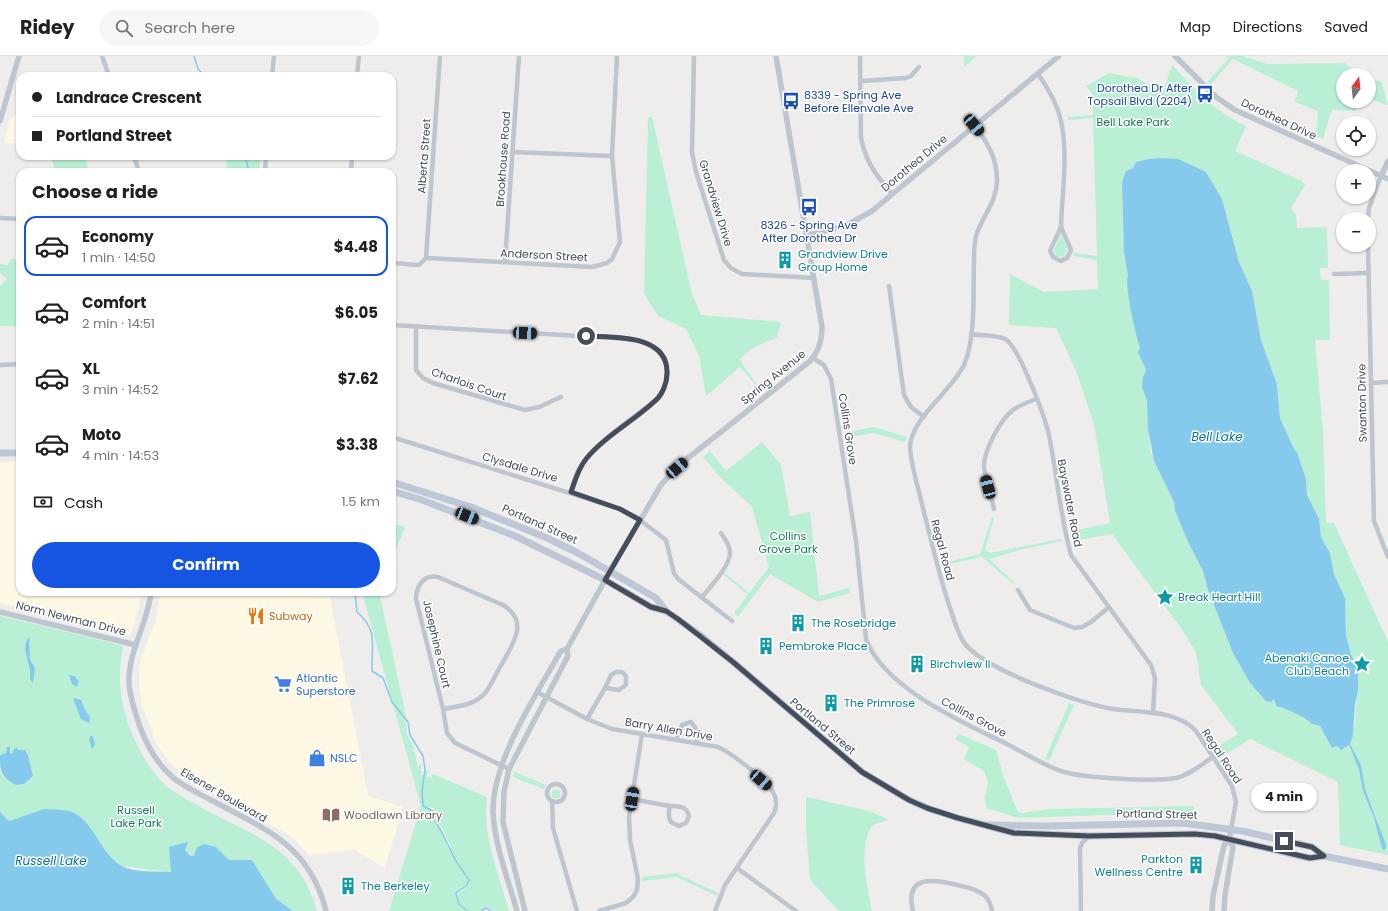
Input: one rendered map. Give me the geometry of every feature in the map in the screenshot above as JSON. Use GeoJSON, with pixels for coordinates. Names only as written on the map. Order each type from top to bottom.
{"type":"FeatureCollection","features":[{"type":"Feature","properties":{"kind":"main road"},"geometry":{"type":"LineString","coordinates":[[0,453],[16,453]]}},
{"type":"Feature","properties":{"kind":"main road","name":"Portland Street"},"geometry":{"type":"LineString","coordinates":[[396,483],[464,505],[547,538],[610,571],[656,598],[666,611],[728,658],[862,772],[909,800],[927,808],[1014,833],[1089,836],[1176,833],[1208,835],[1310,858],[1324,856],[1388,869]]}},
{"type":"Feature","properties":{"kind":"main road","name":"Portland Street"},"geometry":{"type":"LineString","coordinates":[[396,493],[422,500],[495,528],[559,556],[605,580],[651,607],[666,611]]}},
{"type":"Feature","properties":{"kind":"main road","name":"Portland Street"},"geometry":{"type":"LineString","coordinates":[[984,825],[1048,826],[1183,823],[1231,830],[1312,847],[1324,856]]}},
{"type":"Feature","properties":{"kind":"street"},"geometry":{"type":"LineString","coordinates":[[0,121],[19,56]]}},
{"type":"Feature","properties":{"kind":"street"},"geometry":{"type":"LineString","coordinates":[[102,56],[108,72]]}},
{"type":"Feature","properties":{"kind":"street"},"geometry":{"type":"LineString","coordinates":[[272,72],[274,56]]}},
{"type":"Feature","properties":{"kind":"street"},"geometry":{"type":"LineString","coordinates":[[357,72],[359,56]]}},
{"type":"Feature","properties":{"kind":"street","name":"Alberta Street"},"geometry":{"type":"LineString","coordinates":[[426,258],[440,56]]}},
{"type":"Feature","properties":{"kind":"street","name":"Brookhouse Road"},"geometry":{"type":"LineString","coordinates":[[505,262],[519,56]]}},
{"type":"Feature","properties":{"kind":"street","name":"Anderson Street"},"geometry":{"type":"LineString","coordinates":[[396,264],[419,265],[426,258],[592,267],[607,263],[612,259],[618,249],[620,235],[612,156],[617,56]]}},
{"type":"Feature","properties":{"kind":"street","name":"Grandview Drive"},"geometry":{"type":"LineString","coordinates":[[694,56],[693,156],[696,172],[724,260],[731,268],[742,274],[814,278]]}},
{"type":"Feature","properties":{"kind":"street","name":"Spring Avenue"},"geometry":{"type":"LineString","coordinates":[[568,649],[610,571],[661,485],[677,468],[813,358],[819,348],[822,327],[808,235],[776,56]]}},
{"type":"Feature","properties":{"kind":"street"},"geometry":{"type":"LineString","coordinates":[[860,56],[862,81],[861,138],[863,148],[872,170],[892,194]]}},
{"type":"Feature","properties":{"kind":"street","name":"Dorothea Drive"},"geometry":{"type":"LineString","coordinates":[[808,235],[834,230],[856,221],[872,211],[1059,56]]}},
{"type":"Feature","properties":{"kind":"street","name":"Dorothea Drive"},"geometry":{"type":"LineString","coordinates":[[1175,56],[1216,98],[1235,110],[1388,179]]}},
{"type":"Feature","properties":{"kind":"street"},"geometry":{"type":"LineString","coordinates":[[862,81],[906,78],[911,76],[919,67]]}},
{"type":"Feature","properties":{"kind":"street"},"geometry":{"type":"LineString","coordinates":[[1038,74],[1056,104],[1063,133],[1064,151],[1061,227],[1050,251],[1052,257],[1061,261],[1067,258],[1071,250],[1061,227]]}},
{"type":"Feature","properties":{"kind":"street","name":"Regal Road"},"geometry":{"type":"LineString","coordinates":[[974,125],[982,135],[993,154],[997,181],[992,204],[976,236],[971,334],[966,359],[959,375],[924,417],[911,438],[910,452],[937,568],[957,628],[965,644],[983,660],[993,666],[1074,699],[1113,709],[1153,713],[1180,720],[1190,726],[1227,777],[1236,795],[1231,830]]}},
{"type":"Feature","properties":{"kind":"street"},"geometry":{"type":"LineString","coordinates":[[513,152],[612,156]]}},
{"type":"Feature","properties":{"kind":"street"},"geometry":{"type":"LineString","coordinates":[[1369,212],[1388,161]]}},
{"type":"Feature","properties":{"kind":"street"},"geometry":{"type":"LineString","coordinates":[[0,218],[16,219]]}},
{"type":"Feature","properties":{"kind":"street","name":"Swanton Drive"},"geometry":{"type":"LineString","coordinates":[[1368,252],[1374,521],[1387,550],[1388,557]]}},
{"type":"Feature","properties":{"kind":"street"},"geometry":{"type":"LineString","coordinates":[[1334,274],[1368,273]]}},
{"type":"Feature","properties":{"kind":"street"},"geometry":{"type":"LineString","coordinates":[[889,286],[904,395],[911,407],[924,417]]}},
{"type":"Feature","properties":{"kind":"street"},"geometry":{"type":"LineString","coordinates":[[396,325],[631,339],[646,343],[662,355],[666,362],[667,379],[657,399],[594,450],[579,469],[571,492]]}},
{"type":"Feature","properties":{"kind":"street","name":"Charlois Court"},"geometry":{"type":"LineString","coordinates":[[416,327],[416,370],[423,378],[433,383],[525,410],[539,407],[561,397]]}},
{"type":"Feature","properties":{"kind":"street","name":"Bayswater Road"},"geometry":{"type":"LineString","coordinates":[[971,334],[1004,339],[1014,347],[1026,373],[1049,436],[1064,524],[1071,555],[1153,668],[1156,684],[1153,713]]}},
{"type":"Feature","properties":{"kind":"street","name":"Collins Grove"},"geometry":{"type":"LineString","coordinates":[[813,358],[824,365],[831,379],[856,541],[866,639],[873,654],[880,663],[918,696],[946,715],[1064,772],[1088,776],[1164,779],[1186,774],[1213,757]]}},
{"type":"Feature","properties":{"kind":"street"},"geometry":{"type":"LineString","coordinates":[[0,365],[16,364]]}},
{"type":"Feature","properties":{"kind":"street"},"geometry":{"type":"LineString","coordinates":[[1371,383],[1388,382]]}},
{"type":"Feature","properties":{"kind":"street"},"geometry":{"type":"LineString","coordinates":[[994,509],[984,468],[987,451],[1008,415],[1016,408],[1036,399]]}},
{"type":"Feature","properties":{"kind":"street","name":"Clysdale Drive"},"geometry":{"type":"LineString","coordinates":[[396,438],[571,492],[620,509],[640,520],[661,535],[666,540],[674,573],[684,585],[732,621]]}},
{"type":"Feature","properties":{"kind":"street"},"geometry":{"type":"LineString","coordinates":[[702,597],[724,569],[730,555],[729,545],[721,533]]}},
{"type":"Feature","properties":{"kind":"street","name":"Josephine Court"},"geometry":{"type":"LineString","coordinates":[[443,709],[468,705],[483,696],[516,638],[518,628],[515,617],[508,608],[438,577],[432,576],[424,580],[419,585],[416,592],[416,599],[443,709],[447,733],[455,743],[509,769]]}},
{"type":"Feature","properties":{"kind":"street"},"geometry":{"type":"LineString","coordinates":[[1018,590],[1030,610],[1074,628],[1082,627],[1091,622],[1108,608]]}},
{"type":"Feature","properties":{"kind":"street","name":"Eisener Boulevard"},"geometry":{"type":"LineString","coordinates":[[150,596],[130,668],[130,693],[143,736],[156,758],[176,780],[259,826],[291,847],[313,876],[326,911]]}},
{"type":"Feature","properties":{"kind":"street","name":"Norm Newman Drive"},"geometry":{"type":"LineString","coordinates":[[0,612],[136,645]]}},
{"type":"Feature","properties":{"kind":"street"},"geometry":{"type":"LineString","coordinates":[[517,911],[495,828],[494,796],[501,766],[537,692],[561,651],[568,649],[568,656],[509,769],[504,792],[503,822],[525,911]]}},
{"type":"Feature","properties":{"kind":"street"},"geometry":{"type":"LineString","coordinates":[[587,719],[613,673],[622,672],[626,676],[627,682],[622,689],[605,688]]}},
{"type":"Feature","properties":{"kind":"street","name":"Barry Allen Drive"},"geometry":{"type":"LineString","coordinates":[[537,692],[587,719],[612,729],[718,747],[732,754],[771,788],[775,796],[776,809],[771,820],[725,886],[715,911]]}},
{"type":"Feature","properties":{"kind":"street"},"geometry":{"type":"LineString","coordinates":[[676,740],[682,725],[691,722],[697,730],[697,743]]}},
{"type":"Feature","properties":{"kind":"street"},"geometry":{"type":"LineString","coordinates":[[599,911],[626,903],[633,897],[637,890],[638,879],[629,824],[642,734]]}},
{"type":"Feature","properties":{"kind":"street"},"geometry":{"type":"LineString","coordinates":[[632,799],[682,807],[686,809],[689,816],[686,824],[679,826],[671,822],[669,818],[669,806]]}},
{"type":"Feature","properties":{"kind":"street"},"geometry":{"type":"LineString","coordinates":[[552,801],[553,828],[577,911]]}},
{"type":"Feature","properties":{"kind":"street"},"geometry":{"type":"LineString","coordinates":[[1212,911],[1213,896],[1224,845],[1229,840],[1231,830]]}},
{"type":"Feature","properties":{"kind":"street"},"geometry":{"type":"LineString","coordinates":[[1081,911],[1080,848],[1082,843],[1089,836]]}},
{"type":"Feature","properties":{"kind":"street"},"geometry":{"type":"LineString","coordinates":[[1224,911],[1225,895],[1233,847],[1229,840]]}},
{"type":"Feature","properties":{"kind":"street"},"geometry":{"type":"LineString","coordinates":[[737,868],[796,911]]}},
{"type":"Feature","properties":{"kind":"street"},"geometry":{"type":"LineString","coordinates":[[913,911],[911,899],[914,890],[920,883],[933,880],[980,892],[988,899],[992,911]]}},
{"type":"Feature","properties":{"kind":"shaded area"},"geometry":{"type":"Polygon","coordinates":[[[16,114],[16,144],[4,143],[9,122],[16,114]]]}},
{"type":"Feature","properties":{"kind":"shaded area"},"geometry":{"type":"Polygon","coordinates":[[[16,461],[16,596],[141,596],[136,619],[130,636],[95,625],[0,603],[0,462],[16,461]]]}},
{"type":"Feature","properties":{"kind":"shaded area"},"geometry":{"type":"Polygon","coordinates":[[[160,596],[330,596],[368,796],[403,807],[385,868],[355,850],[309,855],[291,836],[188,781],[165,757],[156,742],[142,706],[139,684],[140,662],[157,616],[160,596]]]}},
{"type":"Feature","properties":{"kind":"green space"},"geometry":{"type":"Polygon","coordinates":[[[964,56],[977,56],[964,67],[964,56]]]}},
{"type":"Feature","properties":{"kind":"green space"},"geometry":{"type":"Polygon","coordinates":[[[1224,56],[1242,56],[1267,64],[1345,63],[1351,68],[1336,68],[1336,108],[1357,108],[1356,111],[1333,110],[1330,115],[1323,139],[1316,137],[1318,111],[1295,102],[1298,91],[1233,59],[1210,85],[1207,82],[1229,58],[1224,56]]]}},
{"type":"Feature","properties":{"kind":"green space","name":"Bell Lake Park"},"geometry":{"type":"Polygon","coordinates":[[[1172,65],[1215,107],[1246,126],[1235,151],[1302,181],[1305,185],[1291,208],[1296,215],[1297,228],[1327,227],[1328,268],[1320,268],[1321,280],[1329,280],[1330,340],[1315,340],[1323,432],[1326,523],[1334,523],[1388,642],[1388,855],[1340,845],[1338,782],[1250,739],[1222,757],[1216,748],[1238,734],[1201,685],[1196,652],[1180,627],[1112,534],[1074,541],[1072,531],[1110,523],[1094,424],[1076,371],[1056,328],[1009,325],[1010,274],[1044,292],[1098,289],[1097,260],[1073,256],[1074,253],[1097,256],[1093,118],[1068,120],[1067,117],[1093,115],[1092,93],[1086,86],[1109,73],[1137,78],[1163,93],[1172,65]],[[1162,159],[1136,162],[1133,168],[1126,171],[1122,182],[1124,253],[1128,276],[1129,300],[1140,348],[1139,353],[1146,370],[1142,387],[1147,401],[1150,449],[1155,463],[1174,502],[1175,511],[1189,544],[1203,571],[1208,590],[1233,653],[1250,683],[1268,702],[1273,699],[1275,705],[1289,710],[1312,724],[1320,726],[1332,748],[1337,746],[1341,750],[1349,745],[1359,770],[1363,791],[1374,818],[1382,849],[1385,850],[1376,816],[1365,789],[1361,765],[1350,744],[1355,724],[1358,666],[1351,655],[1346,635],[1345,598],[1334,574],[1330,553],[1321,537],[1319,519],[1307,495],[1306,479],[1297,452],[1294,449],[1280,418],[1277,384],[1261,340],[1252,291],[1239,262],[1222,199],[1206,172],[1162,159]]]}},
{"type":"Feature","properties":{"kind":"green space"},"geometry":{"type":"Polygon","coordinates":[[[1376,81],[1381,81],[1388,105],[1376,101],[1376,81]]]}},
{"type":"Feature","properties":{"kind":"green space"},"geometry":{"type":"Polygon","coordinates":[[[648,117],[652,117],[692,294],[701,315],[781,322],[777,337],[751,349],[740,359],[763,393],[740,367],[706,396],[699,356],[686,329],[658,316],[644,294],[648,117]]]}},
{"type":"Feature","properties":{"kind":"green space"},"geometry":{"type":"Polygon","coordinates":[[[52,160],[87,160],[88,168],[53,168],[52,160]]]}},
{"type":"Feature","properties":{"kind":"green space"},"geometry":{"type":"Polygon","coordinates":[[[226,160],[260,160],[260,168],[227,168],[226,160]]]}},
{"type":"Feature","properties":{"kind":"green space"},"geometry":{"type":"Polygon","coordinates":[[[1061,234],[1067,248],[1064,257],[1056,256],[1054,251],[1061,234]]]}},
{"type":"Feature","properties":{"kind":"green space"},"geometry":{"type":"Polygon","coordinates":[[[11,259],[16,260],[16,326],[0,326],[0,286],[7,279],[0,273],[0,264],[8,265],[11,259]]]}},
{"type":"Feature","properties":{"kind":"green space"},"geometry":{"type":"Polygon","coordinates":[[[874,427],[907,437],[905,442],[873,433],[845,438],[844,433],[874,427]]]}},
{"type":"Feature","properties":{"kind":"green space","name":"Collins Grove Park"},"geometry":{"type":"Polygon","coordinates":[[[762,442],[781,465],[790,516],[810,512],[819,596],[849,588],[850,593],[818,602],[770,574],[738,617],[734,613],[748,595],[724,575],[725,573],[749,593],[769,567],[752,507],[720,477],[703,457],[710,451],[726,471],[762,442]]]}},
{"type":"Feature","properties":{"kind":"green space"},"geometry":{"type":"Polygon","coordinates":[[[992,517],[994,518],[985,550],[990,553],[1061,539],[1062,541],[1023,549],[989,559],[1014,582],[1013,584],[982,557],[945,565],[944,563],[980,554],[992,517]]]}},
{"type":"Feature","properties":{"kind":"green space"},"geometry":{"type":"Polygon","coordinates":[[[396,524],[405,527],[396,549],[396,524]]]}},
{"type":"Feature","properties":{"kind":"green space"},"geometry":{"type":"Polygon","coordinates":[[[363,596],[380,596],[405,711],[403,709],[407,734],[413,745],[418,767],[421,763],[421,775],[424,775],[424,761],[426,770],[428,771],[427,776],[431,778],[433,774],[487,797],[486,812],[489,840],[509,911],[493,911],[487,907],[479,911],[469,911],[459,902],[458,894],[467,887],[469,881],[456,859],[468,881],[462,890],[456,892],[456,895],[459,903],[468,911],[389,911],[421,806],[363,596]],[[424,807],[432,812],[432,820],[443,833],[455,859],[445,833],[435,821],[434,808],[424,807]]]}},
{"type":"Feature","properties":{"kind":"green space","name":"Russell Lake Park"},"geometry":{"type":"Polygon","coordinates":[[[0,616],[121,645],[123,648],[120,668],[120,687],[123,707],[135,741],[152,770],[163,783],[178,794],[258,837],[274,847],[287,858],[299,872],[309,890],[317,911],[264,911],[180,874],[122,866],[112,859],[86,823],[44,809],[9,821],[0,812],[0,770],[2,776],[16,785],[24,784],[33,776],[27,752],[20,750],[10,753],[10,750],[6,750],[6,753],[0,755],[0,616]]]}},
{"type":"Feature","properties":{"kind":"green space"},"geometry":{"type":"Polygon","coordinates":[[[1069,703],[1074,705],[1049,761],[1045,759],[1069,703]]]}},
{"type":"Feature","properties":{"kind":"green space"},"geometry":{"type":"Polygon","coordinates":[[[959,734],[996,750],[1003,775],[1018,812],[1023,813],[1049,809],[1193,806],[1196,812],[1019,818],[986,808],[985,796],[988,783],[984,771],[964,759],[969,747],[955,739],[959,734]]]}},
{"type":"Feature","properties":{"kind":"green space"},"geometry":{"type":"Polygon","coordinates":[[[515,772],[546,785],[544,789],[513,777],[515,772]]]}},
{"type":"Feature","properties":{"kind":"green space"},"geometry":{"type":"Polygon","coordinates":[[[556,789],[561,794],[556,799],[551,794],[556,789]]]}},
{"type":"Feature","properties":{"kind":"green space"},"geometry":{"type":"Polygon","coordinates":[[[806,797],[870,811],[889,820],[872,825],[865,845],[865,867],[872,911],[839,911],[810,880],[806,828],[806,797]]]}},
{"type":"Feature","properties":{"kind":"green space"},"geometry":{"type":"Polygon","coordinates":[[[677,873],[718,893],[717,896],[677,877],[642,881],[642,877],[677,873]]]}},
{"type":"Feature","properties":{"kind":"sand","name":"Abenaki Canoe Club Beach"},"geometry":{"type":"Polygon","coordinates":[[[1363,654],[1370,670],[1358,673],[1358,666],[1354,658],[1363,654]]]}},
{"type":"Feature","properties":{"kind":"water","name":"Bell Lake"},"geometry":{"type":"Polygon","coordinates":[[[1163,158],[1178,159],[1206,172],[1222,199],[1239,262],[1252,291],[1261,340],[1277,384],[1280,418],[1294,449],[1297,452],[1306,479],[1307,495],[1319,519],[1321,537],[1330,553],[1334,574],[1345,598],[1346,635],[1351,655],[1358,666],[1358,689],[1355,705],[1353,735],[1350,744],[1361,765],[1365,789],[1386,845],[1385,850],[1382,849],[1374,818],[1363,791],[1359,770],[1349,745],[1341,750],[1337,746],[1332,748],[1320,726],[1312,724],[1284,708],[1276,706],[1274,699],[1271,702],[1266,701],[1250,683],[1233,653],[1208,590],[1203,571],[1189,544],[1175,511],[1174,502],[1154,461],[1148,429],[1147,401],[1142,387],[1143,377],[1146,370],[1138,352],[1140,348],[1129,300],[1127,281],[1128,276],[1124,253],[1122,182],[1126,171],[1133,168],[1136,162],[1163,158]]]}},
{"type":"Feature","properties":{"kind":"water"},"geometry":{"type":"Polygon","coordinates":[[[29,637],[30,660],[35,668],[33,683],[30,679],[30,668],[25,646],[29,637]]]}},
{"type":"Feature","properties":{"kind":"water"},"geometry":{"type":"Polygon","coordinates":[[[69,675],[74,676],[79,681],[77,687],[72,684],[69,675]]]}},
{"type":"Feature","properties":{"kind":"water"},"geometry":{"type":"Polygon","coordinates":[[[74,698],[81,700],[90,717],[89,723],[81,719],[74,698]]]}},
{"type":"Feature","properties":{"kind":"water"},"geometry":{"type":"Polygon","coordinates":[[[93,736],[95,745],[92,749],[89,739],[93,736]]]}},
{"type":"Feature","properties":{"kind":"water"},"geometry":{"type":"Polygon","coordinates":[[[7,747],[10,747],[10,753],[13,753],[14,749],[17,748],[18,750],[25,750],[28,755],[33,776],[24,784],[16,785],[7,779],[2,773],[0,755],[6,753],[7,747]]]}},
{"type":"Feature","properties":{"kind":"water","name":"Russell Lake"},"geometry":{"type":"Polygon","coordinates":[[[44,809],[69,811],[80,816],[92,830],[108,854],[122,866],[133,870],[171,872],[169,847],[188,842],[185,850],[190,856],[194,856],[197,847],[204,844],[216,847],[229,860],[252,860],[276,899],[293,911],[0,911],[0,812],[9,821],[44,809]]]}},
{"type":"Feature","properties":{"kind":"waterway"},"geometry":{"type":"LineString","coordinates":[[194,56],[198,69],[201,72]]}},
{"type":"Feature","properties":{"kind":"waterway"},"geometry":{"type":"LineString","coordinates":[[246,160],[248,168]]}},
{"type":"Feature","properties":{"kind":"waterway"},"geometry":{"type":"LineString","coordinates":[[355,596],[357,612],[364,619],[371,632],[373,646],[372,671],[383,678],[392,702],[408,722],[410,735],[423,756],[425,769],[422,792],[423,806],[433,811],[434,820],[469,880],[466,886],[456,893],[459,904],[468,911]]}},
{"type":"Feature","properties":{"kind":"waterway"},"geometry":{"type":"LineString","coordinates":[[481,911],[486,908],[491,911]]}},
{"type":"Feature","properties":{"kind":"place","name":"Dorothea Dr After Topsail Blvd (2204)"},"geometry":{"type":"Point","coordinates":[1205,94]}},
{"type":"Feature","properties":{"kind":"place","name":"8339 - Spring Ave Before Ellenvale Ave"},"geometry":{"type":"Point","coordinates":[791,101]}},
{"type":"Feature","properties":{"kind":"place","name":"8326 - Spring Ave After Dorothea Dr"},"geometry":{"type":"Point","coordinates":[809,207]}},
{"type":"Feature","properties":{"kind":"place","name":"Grandview Drive Group Home"},"geometry":{"type":"Point","coordinates":[785,260]}},
{"type":"Feature","properties":{"kind":"place","name":"Break Heart Hill"},"geometry":{"type":"Point","coordinates":[1165,597]}},
{"type":"Feature","properties":{"kind":"place","name":"Subway"},"geometry":{"type":"Point","coordinates":[256,616]}},
{"type":"Feature","properties":{"kind":"place","name":"The Rosebridge"},"geometry":{"type":"Point","coordinates":[798,623]}},
{"type":"Feature","properties":{"kind":"place","name":"Pembroke Place"},"geometry":{"type":"Point","coordinates":[766,646]}},
{"type":"Feature","properties":{"kind":"place","name":"Birchview II"},"geometry":{"type":"Point","coordinates":[917,664]}},
{"type":"Feature","properties":{"kind":"place","name":"Abenaki Canoe Club Beach"},"geometry":{"type":"Point","coordinates":[1362,664]}},
{"type":"Feature","properties":{"kind":"place","name":"Atlantic Superstore"},"geometry":{"type":"Point","coordinates":[283,684]}},
{"type":"Feature","properties":{"kind":"place","name":"The Primrose"},"geometry":{"type":"Point","coordinates":[831,703]}},
{"type":"Feature","properties":{"kind":"place","name":"NSLC"},"geometry":{"type":"Point","coordinates":[317,758]}},
{"type":"Feature","properties":{"kind":"place","name":"Woodlawn Library"},"geometry":{"type":"Point","coordinates":[331,815]}},
{"type":"Feature","properties":{"kind":"place","name":"Parkton Wellness Centre"},"geometry":{"type":"Point","coordinates":[1196,865]}},
{"type":"Feature","properties":{"kind":"place","name":"The Berkeley"},"geometry":{"type":"Point","coordinates":[348,886]}},
{"type":"Feature","properties":{"kind":"route"},"geometry":{"type":"LineString","coordinates":[[586,336],[639,340],[655,348],[662,355],[666,362],[667,369],[667,379],[657,399],[594,450],[579,469],[571,492],[609,504],[640,520],[605,580],[651,607],[666,611],[700,636],[733,662],[833,749],[862,772],[881,785],[927,808],[999,830],[1014,833],[1089,836],[1176,833],[1195,834],[1215,836],[1239,843],[1310,858],[1324,856],[1312,847],[1284,841]]}}]}
